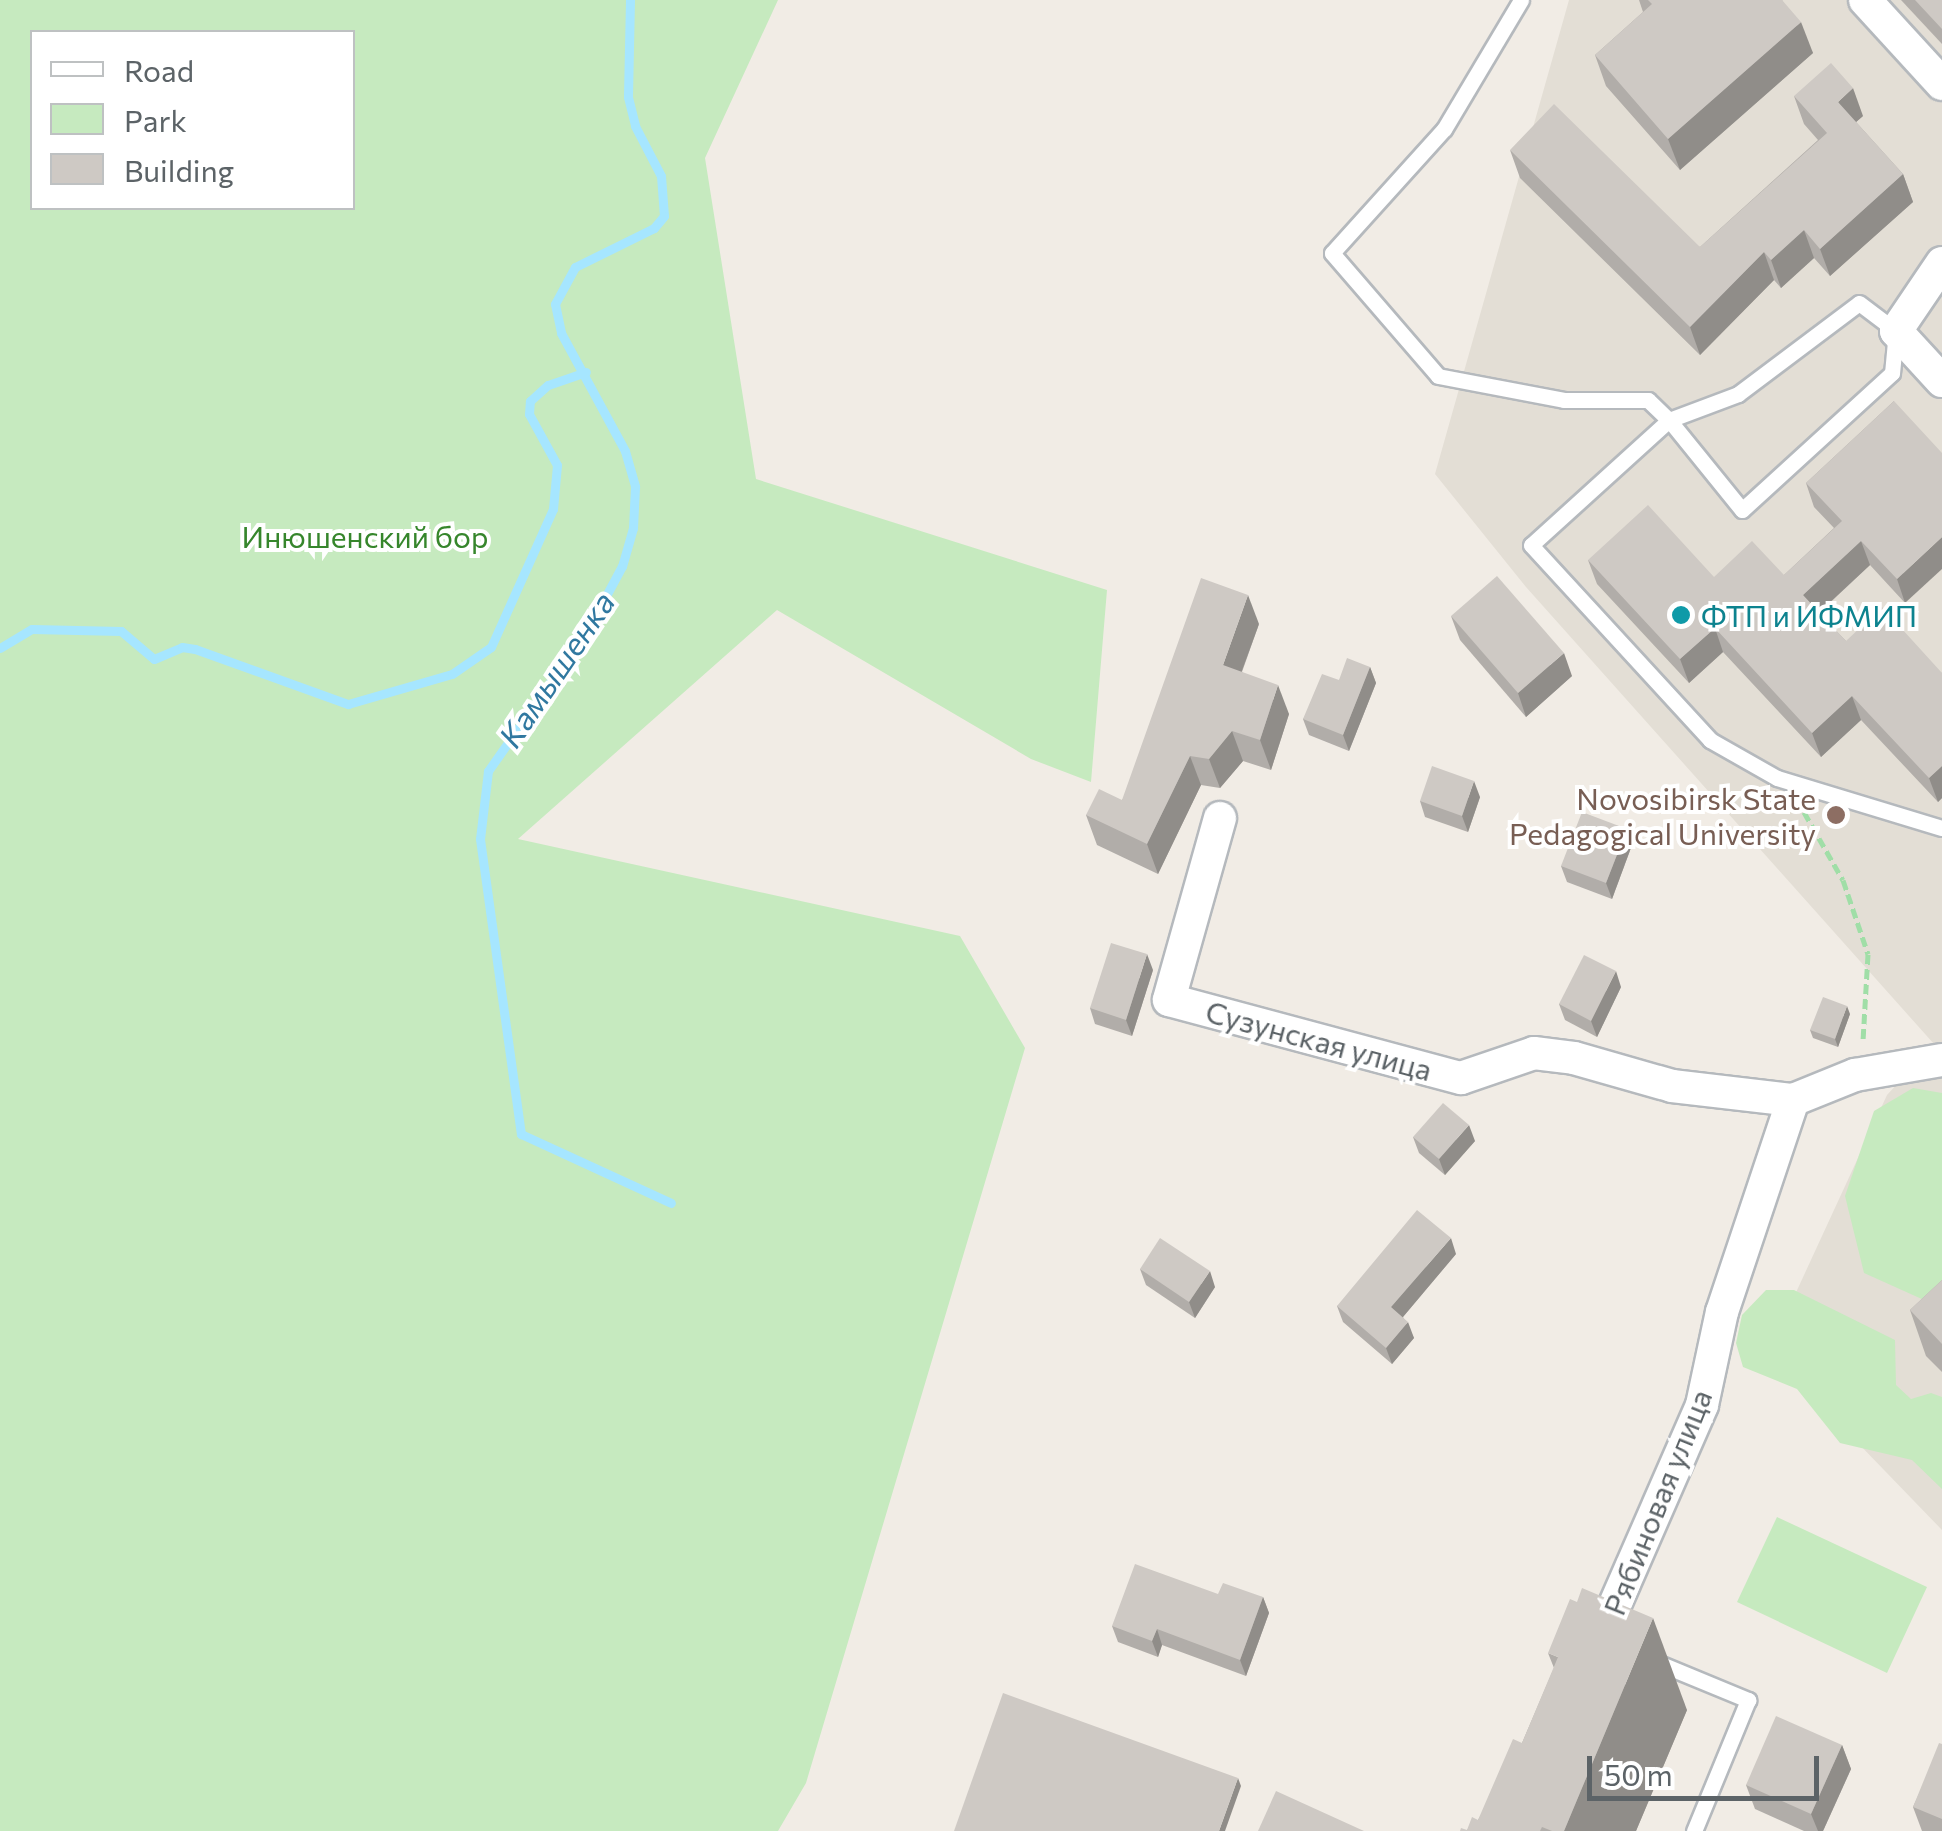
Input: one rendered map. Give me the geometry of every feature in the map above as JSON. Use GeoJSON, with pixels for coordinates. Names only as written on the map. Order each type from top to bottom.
{"type":"FeatureCollection","features":[{"type":"Feature","properties":{"kind":"street"},"geometry":{"type":"LineString","coordinates":[[1865,0],[1942,84]]}},
{"type":"Feature","properties":{"kind":"street"},"geometry":{"type":"LineString","coordinates":[[1942,264],[1896,331],[1942,382]]}},
{"type":"Feature","properties":{"kind":"street","name":"Сузунская улица"},"geometry":{"type":"LineString","coordinates":[[1220,818],[1169,1000],[1461,1078],[1534,1053],[1574,1058],[1672,1086],[1793,1100],[1855,1075],[1942,1060]]}},
{"type":"Feature","properties":{"kind":"street","name":"Рябиновая улица"},"geometry":{"type":"LineString","coordinates":[[1582,1672],[1610,1643],[1702,1404],[1722,1312],[1793,1100]]}},
{"type":"Feature","properties":{"kind":"lane"},"geometry":{"type":"LineString","coordinates":[[1521,0],[1444,129],[1332,254],[1438,376],[1564,400],[1648,400],[1669,420],[1742,510],[1892,373],[1896,331],[1859,303],[1738,394],[1669,420],[1531,545],[1650,682],[1710,740],[1777,778],[1942,828]]}},
{"type":"Feature","properties":{"kind":"lane"},"geometry":{"type":"LineString","coordinates":[[1637,1655],[1748,1700],[1694,1831]]}},
{"type":"Feature","properties":{"kind":"path"},"geometry":{"type":"LineString","coordinates":[[1777,778],[1812,821],[1843,880],[1868,954],[1868,1016],[1855,1075]]}},
{"type":"Feature","properties":{"kind":"shaded area","name":"Novosibirsk State Pedagogical University"},"geometry":{"type":"Polygon","coordinates":[[[1569,0],[1942,0],[1942,1530],[1769,1351],[1887,1095],[1934,1044],[1526,587],[1435,474],[1569,0]]]}},
{"type":"Feature","properties":{"kind":"green space","name":"Инюшенский бор"},"geometry":{"type":"Polygon","coordinates":[[[0,0],[778,0],[705,158],[756,479],[1107,590],[1091,782],[1031,759],[777,610],[518,839],[960,936],[1025,1048],[806,1783],[778,1831],[0,1831],[0,0]]]}},
{"type":"Feature","properties":{"kind":"green space"},"geometry":{"type":"Polygon","coordinates":[[[1913,1088],[1942,1093],[1942,1293],[1924,1300],[1864,1273],[1845,1196],[1874,1111],[1913,1088]]]}},
{"type":"Feature","properties":{"kind":"green space"},"geometry":{"type":"Polygon","coordinates":[[[1766,1290],[1794,1290],[1895,1340],[1896,1385],[1911,1399],[1931,1393],[1942,1397],[1942,1489],[1912,1460],[1840,1443],[1797,1389],[1743,1367],[1736,1343],[1742,1315],[1766,1290]]]}},
{"type":"Feature","properties":{"kind":"green space"},"geometry":{"type":"Polygon","coordinates":[[[1777,1517],[1927,1587],[1887,1673],[1737,1602],[1777,1517]]]}},
{"type":"Feature","properties":{"kind":"building"},"geometry":{"type":"Polygon","coordinates":[[[1648,0],[1782,0],[1801,22],[1668,139],[1595,55],[1652,4],[1648,0]]]}},
{"type":"Feature","properties":{"kind":"building"},"geometry":{"type":"Polygon","coordinates":[[[1915,0],[1942,0],[1942,29],[1915,0]]]}},
{"type":"Feature","properties":{"kind":"building"},"geometry":{"type":"Polygon","coordinates":[[[1831,63],[1853,88],[1838,102],[1903,174],[1820,249],[1804,230],[1771,260],[1764,252],[1690,327],[1510,150],[1554,104],[1700,247],[1827,133],[1794,96],[1831,63]]]}},
{"type":"Feature","properties":{"kind":"building","name":"ФТП и ИФМИП"},"geometry":{"type":"Polygon","coordinates":[[[1894,401],[1942,453],[1942,537],[1897,579],[1861,541],[1803,595],[1846,641],[1882,607],[1942,673],[1942,766],[1929,778],[1852,696],[1812,733],[1715,628],[1680,659],[1588,560],[1648,505],[1714,577],[1752,541],[1784,575],[1842,521],[1806,483],[1894,401]]]}},
{"type":"Feature","properties":{"kind":"building"},"geometry":{"type":"Polygon","coordinates":[[[1497,576],[1564,653],[1518,693],[1451,616],[1497,576]]]}},
{"type":"Feature","properties":{"kind":"building"},"geometry":{"type":"Polygon","coordinates":[[[1201,578],[1248,595],[1223,665],[1278,685],[1260,740],[1232,731],[1209,759],[1190,756],[1147,844],[1086,815],[1099,789],[1122,800],[1201,578]]]}},
{"type":"Feature","properties":{"kind":"building"},"geometry":{"type":"Polygon","coordinates":[[[1347,658],[1370,667],[1343,735],[1303,719],[1322,674],[1339,680],[1347,658]]]}},
{"type":"Feature","properties":{"kind":"building"},"geometry":{"type":"Polygon","coordinates":[[[1432,766],[1474,781],[1462,816],[1420,801],[1432,766]]]}},
{"type":"Feature","properties":{"kind":"building"},"geometry":{"type":"Polygon","coordinates":[[[1582,812],[1627,829],[1606,883],[1561,866],[1582,812]]]}},
{"type":"Feature","properties":{"kind":"building"},"geometry":{"type":"Polygon","coordinates":[[[1111,943],[1147,954],[1126,1020],[1090,1008],[1111,943]]]}},
{"type":"Feature","properties":{"kind":"building"},"geometry":{"type":"Polygon","coordinates":[[[1584,955],[1616,971],[1591,1021],[1559,1004],[1584,955]]]}},
{"type":"Feature","properties":{"kind":"building"},"geometry":{"type":"Polygon","coordinates":[[[1823,997],[1847,1006],[1835,1039],[1810,1030],[1823,997]]]}},
{"type":"Feature","properties":{"kind":"building"},"geometry":{"type":"Polygon","coordinates":[[[1443,1103],[1469,1125],[1439,1159],[1413,1137],[1443,1103]]]}},
{"type":"Feature","properties":{"kind":"building"},"geometry":{"type":"Polygon","coordinates":[[[1417,1210],[1451,1238],[1391,1307],[1408,1322],[1386,1348],[1337,1306],[1417,1210]]]}},
{"type":"Feature","properties":{"kind":"building"},"geometry":{"type":"Polygon","coordinates":[[[1160,1238],[1210,1271],[1189,1302],[1140,1269],[1160,1238]]]}},
{"type":"Feature","properties":{"kind":"building"},"geometry":{"type":"Polygon","coordinates":[[[1942,1280],[1942,1344],[1910,1310],[1942,1280]]]}},
{"type":"Feature","properties":{"kind":"building"},"geometry":{"type":"Polygon","coordinates":[[[1135,1564],[1218,1594],[1223,1583],[1263,1597],[1240,1660],[1157,1629],[1152,1641],[1112,1626],[1135,1564]]]}},
{"type":"Feature","properties":{"kind":"building"},"geometry":{"type":"Polygon","coordinates":[[[1582,1588],[1653,1618],[1564,1831],[1542,1827],[1540,1831],[1460,1831],[1467,1830],[1472,1817],[1478,1820],[1513,1739],[1522,1743],[1558,1657],[1548,1653],[1570,1599],[1577,1602],[1582,1588]]]}},
{"type":"Feature","properties":{"kind":"building"},"geometry":{"type":"Polygon","coordinates":[[[1003,1693],[1238,1778],[1219,1831],[954,1831],[1003,1693]]]}},
{"type":"Feature","properties":{"kind":"building"},"geometry":{"type":"Polygon","coordinates":[[[1776,1716],[1842,1745],[1811,1814],[1746,1785],[1776,1716]]]}},
{"type":"Feature","properties":{"kind":"building"},"geometry":{"type":"Polygon","coordinates":[[[1939,1743],[1942,1744],[1942,1819],[1913,1807],[1939,1743]]]}},
{"type":"Feature","properties":{"kind":"building"},"geometry":{"type":"Polygon","coordinates":[[[1276,1791],[1364,1831],[1258,1831],[1276,1791]]]}},
{"type":"Feature","properties":{"kind":"waterway","name":"Камышенка"},"geometry":{"type":"LineString","coordinates":[[630,0],[628,97],[635,126],[661,176],[664,216],[654,228],[575,267],[555,304],[561,333],[625,451],[635,487],[633,528],[622,566],[592,622],[488,771],[480,839],[521,1134],[671,1203]]}},
{"type":"Feature","properties":{"kind":"waterway"},"geometry":{"type":"LineString","coordinates":[[0,648],[32,629],[121,631],[154,659],[182,647],[195,649],[348,704],[452,674],[491,647],[553,509],[557,465],[529,414],[530,401],[548,385],[586,372]]}},
{"type":"Feature","properties":{"kind":"place","name":"ФТП и ИФМИП"},"geometry":{"type":"Point","coordinates":[1681,615]}},
{"type":"Feature","properties":{"kind":"place","name":"Novosibirsk State Pedagogical University"},"geometry":{"type":"Point","coordinates":[1836,815]}}]}
